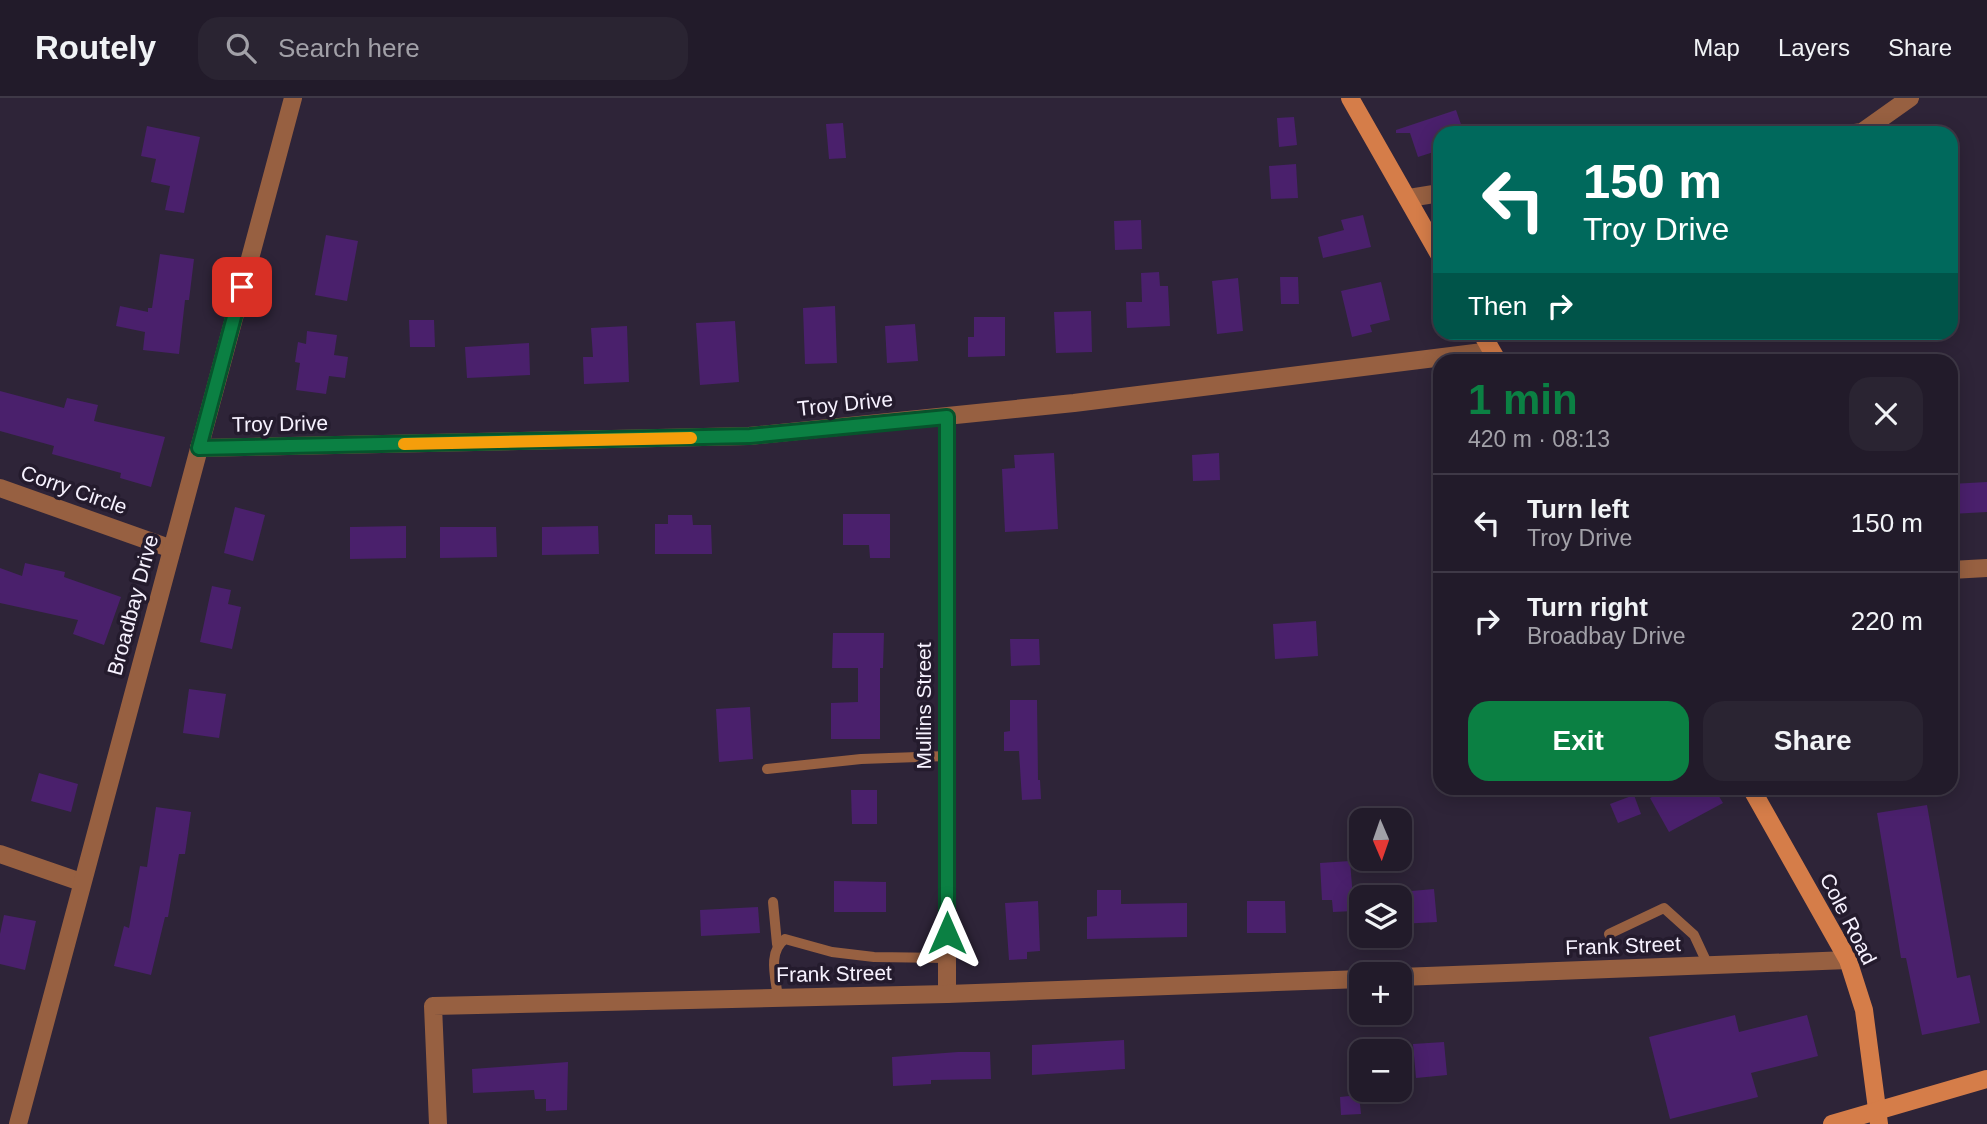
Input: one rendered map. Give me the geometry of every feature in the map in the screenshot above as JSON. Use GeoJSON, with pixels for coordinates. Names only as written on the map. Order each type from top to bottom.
{"type":"FeatureCollection","features":[{"type":"Feature","properties":{"kind":"street","name":"Broadbay Drive"},"geometry":{"type":"LineString","coordinates":[[18,1124],[293,98]]}},
{"type":"Feature","properties":{"kind":"street"},"geometry":{"type":"LineString","coordinates":[[1350,98],[1433,244]]}},
{"type":"Feature","properties":{"kind":"street"},"geometry":{"type":"LineString","coordinates":[[1870,126],[1910,98]]}},
{"type":"Feature","properties":{"kind":"street"},"geometry":{"type":"LineString","coordinates":[[1409,198],[1433,194]]}},
{"type":"Feature","properties":{"kind":"street","name":"Troy Drive"},"geometry":{"type":"LineString","coordinates":[[199,448],[750,436],[947,417],[1433,363]]}},
{"type":"Feature","properties":{"kind":"street","name":"Mullins Street"},"geometry":{"type":"LineString","coordinates":[[947,417],[947,994]]}},
{"type":"Feature","properties":{"kind":"street","name":"Corry Circle"},"geometry":{"type":"LineString","coordinates":[[0,488],[172,549]]}},
{"type":"Feature","properties":{"kind":"street"},"geometry":{"type":"LineString","coordinates":[[1958,570],[1987,568]]}},
{"type":"Feature","properties":{"kind":"street","name":"Cole Road"},"geometry":{"type":"LineString","coordinates":[[1755,795],[1848,960],[1864,1010],[1878,1117]]}},
{"type":"Feature","properties":{"kind":"street"},"geometry":{"type":"LineString","coordinates":[[0,854],[81,882]]}},
{"type":"Feature","properties":{"kind":"street","name":"Frank Street"},"geometry":{"type":"LineString","coordinates":[[1412,977],[1848,960]]}},
{"type":"Feature","properties":{"kind":"street","name":"Frank Street"},"geometry":{"type":"LineString","coordinates":[[438,1124],[433,1006],[947,994],[1349,979]]}},
{"type":"Feature","properties":{"kind":"street"},"geometry":{"type":"LineString","coordinates":[[1832,1124],[1878,1117],[1987,1079]]}},
{"type":"Feature","properties":{"kind":"lane"},"geometry":{"type":"LineString","coordinates":[[767,769],[861,759],[947,756]]}},
{"type":"Feature","properties":{"kind":"lane"},"geometry":{"type":"LineString","coordinates":[[773,902],[778,998]]}},
{"type":"Feature","properties":{"kind":"lane"},"geometry":{"type":"LineString","coordinates":[[1609,934],[1664,908],[1694,935],[1708,965]]}},
{"type":"Feature","properties":{"kind":"lane"},"geometry":{"type":"LineString","coordinates":[[777,944],[785,939],[832,952],[874,957],[947,958]]}},
{"type":"Feature","properties":{"kind":"building"},"geometry":{"type":"Polygon","coordinates":[[[1456,110],[1462,126],[1433,126],[1433,152],[1418,157],[1410,133],[1396,133],[1396,130],[1456,110]]]}},
{"type":"Feature","properties":{"kind":"building"},"geometry":{"type":"Polygon","coordinates":[[[1294,117],[1297,145],[1279,147],[1277,118],[1294,117]]]}},
{"type":"Feature","properties":{"kind":"building"},"geometry":{"type":"Polygon","coordinates":[[[843,123],[846,158],[829,159],[826,124],[843,123]]]}},
{"type":"Feature","properties":{"kind":"building"},"geometry":{"type":"Polygon","coordinates":[[[147,126],[200,137],[184,213],[165,210],[170,186],[151,182],[156,159],[141,156],[147,126]]]}},
{"type":"Feature","properties":{"kind":"building"},"geometry":{"type":"Polygon","coordinates":[[[1296,164],[1298,198],[1271,199],[1269,166],[1296,164]]]}},
{"type":"Feature","properties":{"kind":"building"},"geometry":{"type":"Polygon","coordinates":[[[1363,215],[1371,247],[1323,258],[1318,237],[1344,230],[1341,220],[1363,215]]]}},
{"type":"Feature","properties":{"kind":"building"},"geometry":{"type":"Polygon","coordinates":[[[1141,220],[1142,249],[1115,250],[1114,221],[1141,220]]]}},
{"type":"Feature","properties":{"kind":"building"},"geometry":{"type":"Polygon","coordinates":[[[326,235],[358,241],[347,301],[315,295],[326,235]]]}},
{"type":"Feature","properties":{"kind":"building"},"geometry":{"type":"Polygon","coordinates":[[[160,254],[194,259],[189,300],[185,300],[179,354],[143,350],[145,332],[116,326],[120,306],[148,312],[148,308],[152,308],[160,254]]]}},
{"type":"Feature","properties":{"kind":"building"},"geometry":{"type":"Polygon","coordinates":[[[1159,272],[1160,286],[1168,286],[1170,326],[1127,328],[1126,302],[1142,302],[1141,273],[1159,272]]]}},
{"type":"Feature","properties":{"kind":"building"},"geometry":{"type":"Polygon","coordinates":[[[1280,277],[1298,277],[1299,304],[1281,304],[1280,277]]]}},
{"type":"Feature","properties":{"kind":"building"},"geometry":{"type":"Polygon","coordinates":[[[1238,278],[1243,331],[1217,334],[1212,281],[1238,278]]]}},
{"type":"Feature","properties":{"kind":"building"},"geometry":{"type":"Polygon","coordinates":[[[1381,282],[1390,320],[1370,325],[1372,332],[1352,337],[1341,291],[1381,282]]]}},
{"type":"Feature","properties":{"kind":"building"},"geometry":{"type":"Polygon","coordinates":[[[835,306],[837,363],[805,364],[803,308],[835,306]]]}},
{"type":"Feature","properties":{"kind":"building"},"geometry":{"type":"Polygon","coordinates":[[[1091,311],[1092,352],[1056,353],[1054,312],[1091,311]]]}},
{"type":"Feature","properties":{"kind":"building"},"geometry":{"type":"Polygon","coordinates":[[[974,317],[1005,317],[1005,356],[968,357],[968,337],[974,337],[974,317]]]}},
{"type":"Feature","properties":{"kind":"building"},"geometry":{"type":"Polygon","coordinates":[[[409,320],[434,320],[435,347],[410,347],[409,320]]]}},
{"type":"Feature","properties":{"kind":"building"},"geometry":{"type":"Polygon","coordinates":[[[735,321],[739,382],[700,385],[696,323],[735,321]]]}},
{"type":"Feature","properties":{"kind":"building"},"geometry":{"type":"Polygon","coordinates":[[[915,324],[918,361],[887,363],[885,326],[915,324]]]}},
{"type":"Feature","properties":{"kind":"building"},"geometry":{"type":"Polygon","coordinates":[[[627,326],[629,382],[584,384],[583,357],[593,357],[591,328],[627,326]]]}},
{"type":"Feature","properties":{"kind":"building"},"geometry":{"type":"Polygon","coordinates":[[[307,331],[337,335],[334,355],[348,357],[345,378],[329,376],[326,394],[296,390],[300,363],[295,362],[298,342],[306,344],[307,331]]]}},
{"type":"Feature","properties":{"kind":"building"},"geometry":{"type":"Polygon","coordinates":[[[529,343],[530,375],[467,378],[465,347],[529,343]]]}},
{"type":"Feature","properties":{"kind":"building"},"geometry":{"type":"Polygon","coordinates":[[[0,391],[64,408],[67,398],[98,405],[94,421],[165,437],[151,487],[120,478],[121,473],[52,454],[54,446],[0,431],[0,391]]]}},
{"type":"Feature","properties":{"kind":"building"},"geometry":{"type":"Polygon","coordinates":[[[1054,453],[1058,529],[1005,532],[1002,469],[1015,468],[1014,455],[1054,453]]]}},
{"type":"Feature","properties":{"kind":"building"},"geometry":{"type":"Polygon","coordinates":[[[1219,453],[1220,480],[1193,481],[1192,455],[1219,453]]]}},
{"type":"Feature","properties":{"kind":"building"},"geometry":{"type":"Polygon","coordinates":[[[1987,482],[1987,512],[1958,514],[1958,484],[1987,482]]]}},
{"type":"Feature","properties":{"kind":"building"},"geometry":{"type":"Polygon","coordinates":[[[235,507],[265,515],[253,561],[224,553],[235,507]]]}},
{"type":"Feature","properties":{"kind":"building"},"geometry":{"type":"Polygon","coordinates":[[[843,514],[890,514],[890,558],[870,558],[869,545],[843,545],[843,514]]]}},
{"type":"Feature","properties":{"kind":"building"},"geometry":{"type":"Polygon","coordinates":[[[668,515],[692,515],[693,525],[711,525],[712,554],[655,554],[655,524],[668,524],[668,515]]]}},
{"type":"Feature","properties":{"kind":"building"},"geometry":{"type":"Polygon","coordinates":[[[406,526],[406,558],[350,559],[350,527],[406,526]]]}},
{"type":"Feature","properties":{"kind":"building"},"geometry":{"type":"Polygon","coordinates":[[[598,526],[599,554],[542,555],[542,527],[598,526]]]}},
{"type":"Feature","properties":{"kind":"building"},"geometry":{"type":"Polygon","coordinates":[[[440,527],[496,527],[497,557],[440,558],[440,527]]]}},
{"type":"Feature","properties":{"kind":"building"},"geometry":{"type":"Polygon","coordinates":[[[25,563],[65,572],[64,577],[121,597],[104,645],[73,634],[78,620],[0,603],[0,568],[22,576],[25,563]]]}},
{"type":"Feature","properties":{"kind":"building"},"geometry":{"type":"Polygon","coordinates":[[[212,586],[231,590],[228,604],[241,607],[232,649],[200,642],[212,586]]]}},
{"type":"Feature","properties":{"kind":"building"},"geometry":{"type":"Polygon","coordinates":[[[1316,621],[1318,656],[1275,659],[1273,624],[1316,621]]]}},
{"type":"Feature","properties":{"kind":"building"},"geometry":{"type":"Polygon","coordinates":[[[833,633],[884,633],[883,668],[880,668],[880,739],[831,739],[831,703],[858,702],[858,668],[832,668],[833,633]]]}},
{"type":"Feature","properties":{"kind":"building"},"geometry":{"type":"Polygon","coordinates":[[[1010,639],[1039,639],[1040,665],[1011,666],[1010,639]]]}},
{"type":"Feature","properties":{"kind":"building"},"geometry":{"type":"Polygon","coordinates":[[[189,689],[226,694],[219,738],[183,733],[189,689]]]}},
{"type":"Feature","properties":{"kind":"building"},"geometry":{"type":"Polygon","coordinates":[[[1010,700],[1037,700],[1038,780],[1041,799],[1022,800],[1019,751],[1004,751],[1004,732],[1010,731],[1010,700]]]}},
{"type":"Feature","properties":{"kind":"building"},"geometry":{"type":"Polygon","coordinates":[[[750,707],[753,759],[719,762],[716,709],[750,707]]]}},
{"type":"Feature","properties":{"kind":"building"},"geometry":{"type":"Polygon","coordinates":[[[39,773],[78,784],[71,812],[31,801],[39,773]]]}},
{"type":"Feature","properties":{"kind":"building"},"geometry":{"type":"Polygon","coordinates":[[[851,790],[877,790],[877,824],[852,824],[851,790]]]}},
{"type":"Feature","properties":{"kind":"building"},"geometry":{"type":"Polygon","coordinates":[[[1634,795],[1641,814],[1618,823],[1610,804],[1634,795]]]}},
{"type":"Feature","properties":{"kind":"building"},"geometry":{"type":"Polygon","coordinates":[[[1656,795],[1718,795],[1723,803],[1669,832],[1650,798],[1656,795]]]}},
{"type":"Feature","properties":{"kind":"building"},"geometry":{"type":"Polygon","coordinates":[[[1927,805],[1957,978],[1970,975],[1980,1023],[1922,1035],[1906,958],[1901,958],[1877,813],[1927,805]]]}},
{"type":"Feature","properties":{"kind":"building"},"geometry":{"type":"Polygon","coordinates":[[[156,807],[191,812],[185,854],[179,854],[168,917],[165,917],[151,975],[114,966],[124,926],[129,928],[140,866],[147,867],[156,807]]]}},
{"type":"Feature","properties":{"kind":"building"},"geometry":{"type":"Polygon","coordinates":[[[1349,861],[1352,885],[1349,885],[1349,911],[1333,912],[1332,900],[1322,900],[1320,863],[1349,861]]]}},
{"type":"Feature","properties":{"kind":"building"},"geometry":{"type":"Polygon","coordinates":[[[834,881],[886,882],[886,912],[834,912],[834,881]]]}},
{"type":"Feature","properties":{"kind":"building"},"geometry":{"type":"Polygon","coordinates":[[[1434,889],[1437,922],[1412,923],[1412,891],[1434,889]]]}},
{"type":"Feature","properties":{"kind":"building"},"geometry":{"type":"Polygon","coordinates":[[[1097,890],[1121,890],[1121,904],[1187,903],[1187,937],[1087,939],[1087,917],[1097,916],[1097,890]]]}},
{"type":"Feature","properties":{"kind":"building"},"geometry":{"type":"Polygon","coordinates":[[[1038,901],[1040,951],[1027,952],[1027,959],[1009,960],[1005,903],[1038,901]]]}},
{"type":"Feature","properties":{"kind":"building"},"geometry":{"type":"Polygon","coordinates":[[[1247,901],[1285,901],[1286,933],[1247,933],[1247,901]]]}},
{"type":"Feature","properties":{"kind":"building"},"geometry":{"type":"Polygon","coordinates":[[[758,907],[760,933],[701,936],[700,910],[758,907]]]}},
{"type":"Feature","properties":{"kind":"building"},"geometry":{"type":"Polygon","coordinates":[[[4,915],[36,921],[25,970],[0,964],[0,934],[4,915]]]}},
{"type":"Feature","properties":{"kind":"building"},"geometry":{"type":"Polygon","coordinates":[[[1735,1015],[1739,1032],[1807,1015],[1818,1056],[1751,1073],[1758,1097],[1670,1119],[1649,1037],[1735,1015]]]}},
{"type":"Feature","properties":{"kind":"building"},"geometry":{"type":"Polygon","coordinates":[[[1124,1040],[1125,1069],[1032,1075],[1032,1045],[1124,1040]]]}},
{"type":"Feature","properties":{"kind":"building"},"geometry":{"type":"Polygon","coordinates":[[[1444,1042],[1447,1075],[1416,1078],[1413,1044],[1444,1042]]]}},
{"type":"Feature","properties":{"kind":"building"},"geometry":{"type":"Polygon","coordinates":[[[990,1052],[991,1079],[931,1080],[931,1084],[893,1086],[892,1057],[990,1052]]]}},
{"type":"Feature","properties":{"kind":"building"},"geometry":{"type":"Polygon","coordinates":[[[568,1062],[567,1110],[546,1111],[546,1099],[535,1099],[534,1090],[473,1093],[472,1069],[568,1062]]]}},
{"type":"Feature","properties":{"kind":"building"},"geometry":{"type":"Polygon","coordinates":[[[1349,1096],[1349,1102],[1360,1102],[1361,1114],[1341,1115],[1340,1097],[1349,1096]]]}},
{"type":"Feature","properties":{"kind":"slow traffic"},"geometry":{"type":"LineString","coordinates":[[404,444],[691,438]]}},
{"type":"Feature","properties":{"kind":"route"},"geometry":{"type":"LineString","coordinates":[[242,287],[199,448],[750,436],[947,417],[947,933]]}}]}
